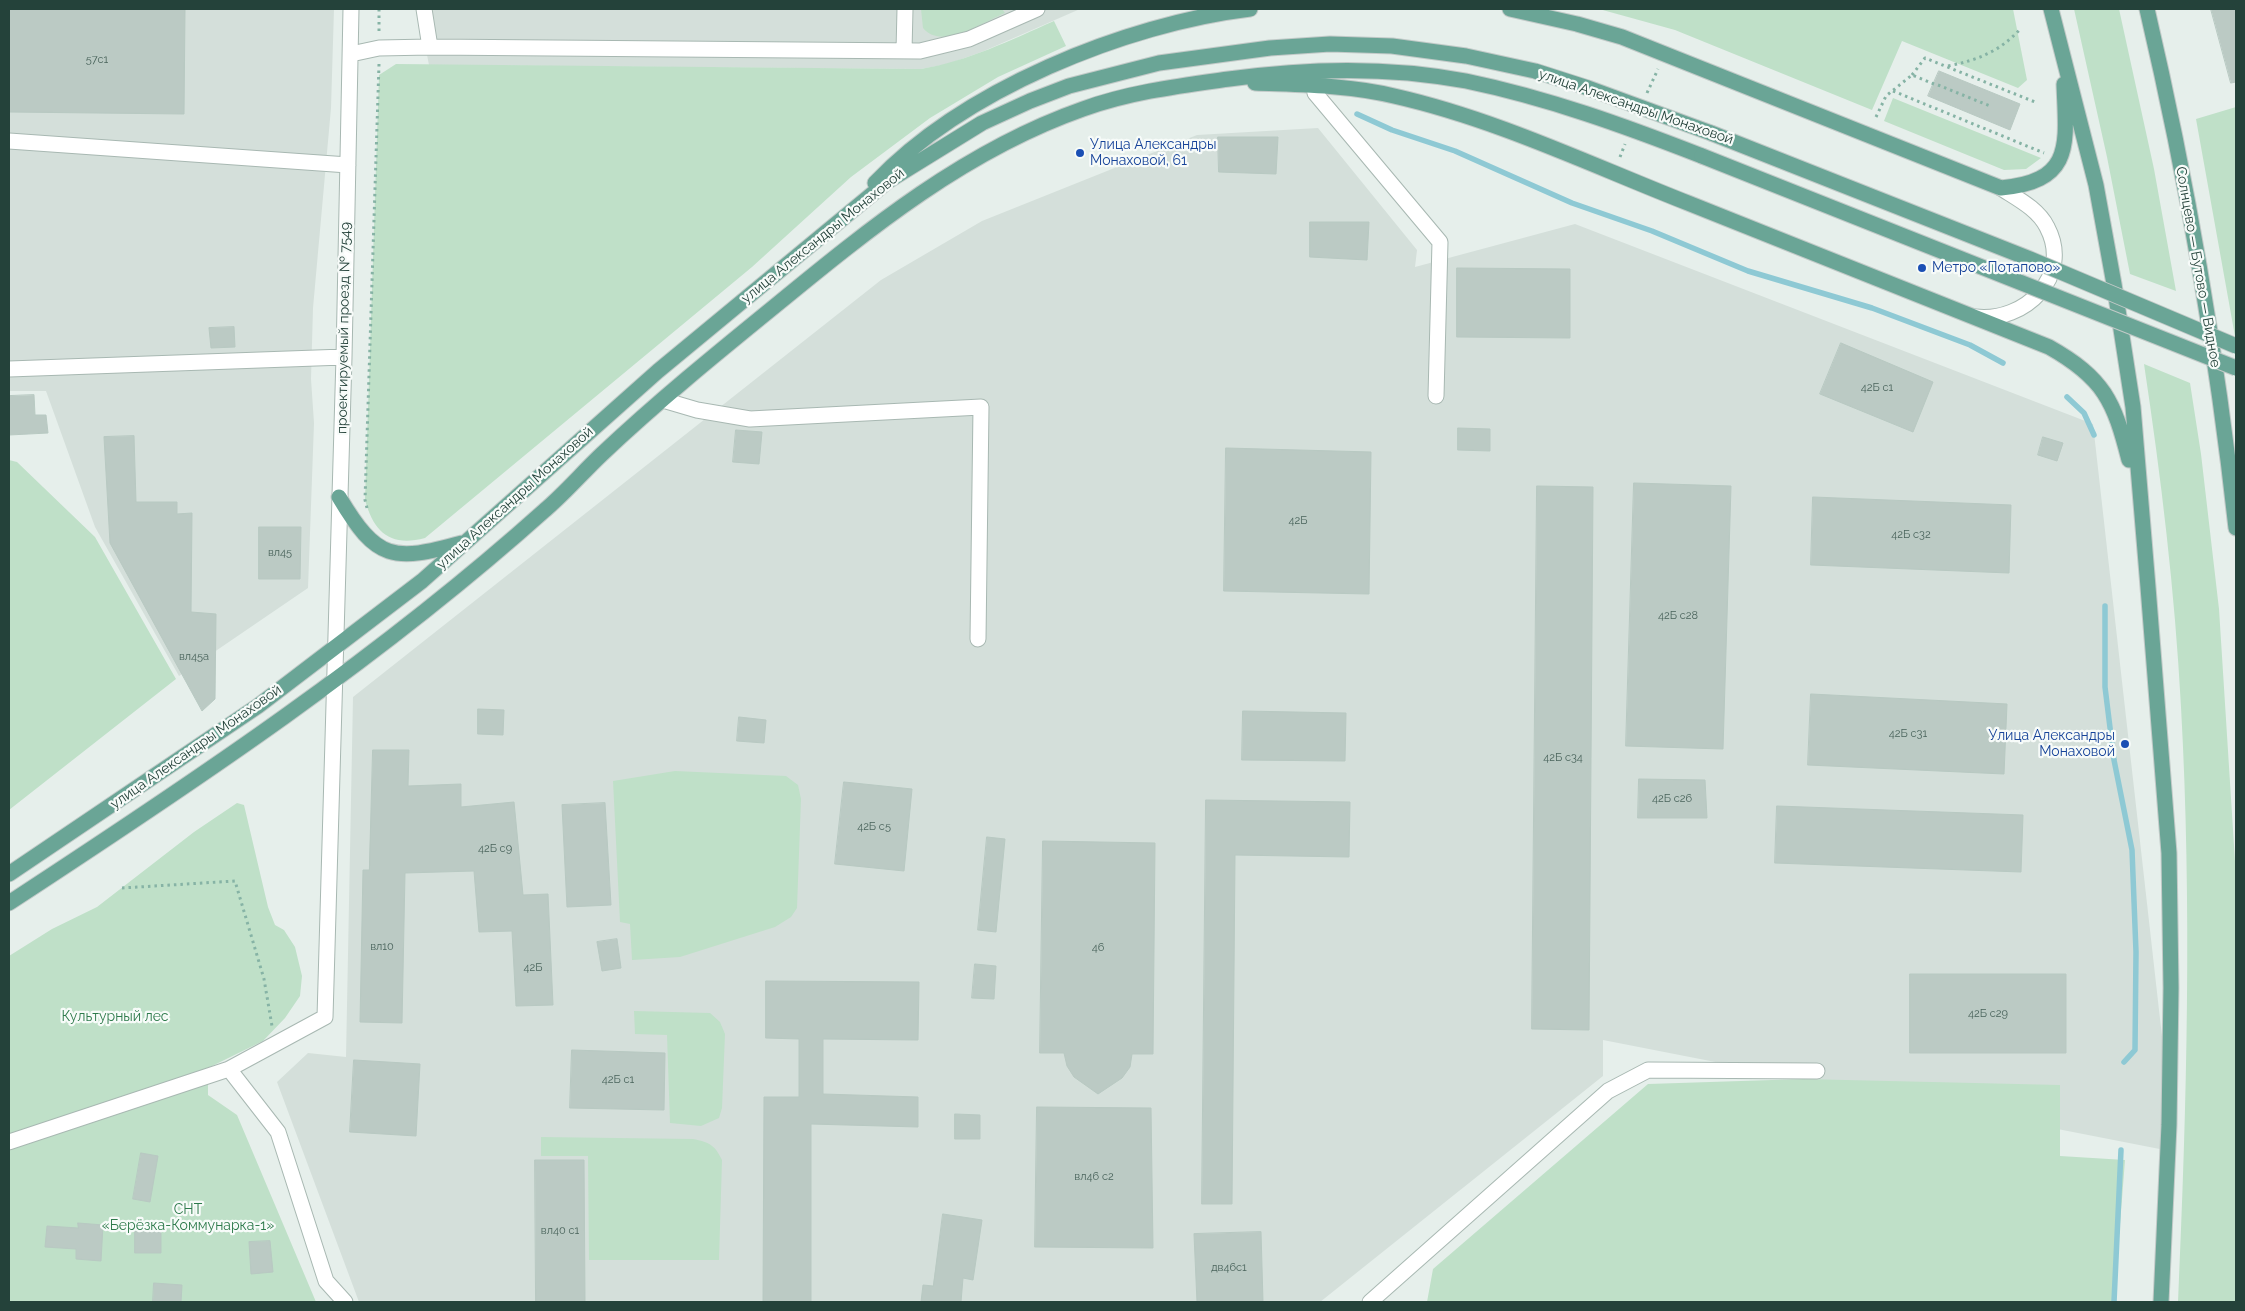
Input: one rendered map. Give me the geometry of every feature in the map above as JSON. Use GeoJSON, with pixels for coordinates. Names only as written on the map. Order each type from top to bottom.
{"type":"FeatureCollection","features":[{"type":"Feature","properties":{"kind":"main road"},"geometry":{"type":"LineString","coordinates":[[842,217],[889,168],[935,128],[998,90],[1118,40],[1181,23],[1250,9]]}},
{"type":"Feature","properties":{"kind":"main road"},"geometry":{"type":"LineString","coordinates":[[1510,9],[1569,22],[1622,37],[2001,188],[2024,185],[2042,179],[2059,162],[2065,141],[2064,56]]}},
{"type":"Feature","properties":{"kind":"main road"},"geometry":{"type":"LineString","coordinates":[[2051,9],[2096,185],[2114,284],[2132,407],[2169,852],[2169,1076],[2161,1302]]}},
{"type":"Feature","properties":{"kind":"main road","name":"Солнцево — Бутово — Видное"},"geometry":{"type":"LineString","coordinates":[[2147,9],[2197,253],[2223,421],[2236,528]]}},
{"type":"Feature","properties":{"kind":"main road","name":"улица Александры Монаховой"},"geometry":{"type":"LineString","coordinates":[[9,874],[244,716],[422,581],[658,371],[842,217],[888,181],[943,145],[982,123],[1030,101],[1069,86],[1159,63],[1270,48],[1330,44],[1392,46],[1466,56],[1534,72],[1588,88],[1711,133],[2030,259],[2236,346]]}},
{"type":"Feature","properties":{"kind":"main road","name":"улица Александры Монаховой"},"geometry":{"type":"LineString","coordinates":[[9,903],[243,747],[334,680],[437,600],[548,508],[602,454],[663,400],[855,240],[958,168],[1004,143],[1083,109],[1164,88],[1216,80],[1312,70],[1390,71],[1462,80],[1528,96],[1581,111],[1702,156],[2236,368]]}},
{"type":"Feature","properties":{"kind":"main road"},"geometry":{"type":"LineString","coordinates":[[1216,80],[1314,86],[1392,95],[1442,108],[1517,133],[1613,174],[2050,347],[2076,362],[2092,376],[2108,398],[2120,424],[2139,497]]}},
{"type":"Feature","properties":{"kind":"main road"},"geometry":{"type":"LineString","coordinates":[[339,497],[357,526],[377,545],[390,552],[424,553],[466,542]]}},
{"type":"Feature","properties":{"kind":"street","name":"проектируемый проезд № 7549"},"geometry":{"type":"LineString","coordinates":[[274,1044],[325,1017],[334,648],[344,357],[351,9]]}},
{"type":"Feature","properties":{"kind":"street"},"geometry":{"type":"LineString","coordinates":[[424,9],[430,47]]}},
{"type":"Feature","properties":{"kind":"street"},"geometry":{"type":"LineString","coordinates":[[904,51],[905,9]]}},
{"type":"Feature","properties":{"kind":"street"},"geometry":{"type":"LineString","coordinates":[[350,54],[380,48],[430,47],[904,51],[937,48],[969,39],[1037,9]]}},
{"type":"Feature","properties":{"kind":"street"},"geometry":{"type":"LineString","coordinates":[[1312,70],[1315,93],[1333,117],[1440,242],[1436,396]]}},
{"type":"Feature","properties":{"kind":"street"},"geometry":{"type":"LineString","coordinates":[[9,141],[348,165]]}},
{"type":"Feature","properties":{"kind":"street"},"geometry":{"type":"LineString","coordinates":[[1974,317],[1999,318],[2023,308],[2042,291],[2051,267],[2052,242],[2043,220],[2024,203],[2001,188]]}},
{"type":"Feature","properties":{"kind":"street"},"geometry":{"type":"LineString","coordinates":[[9,369],[344,357]]}},
{"type":"Feature","properties":{"kind":"street"},"geometry":{"type":"LineString","coordinates":[[663,400],[697,410],[750,419],[982,407],[978,639]]}},
{"type":"Feature","properties":{"kind":"street"},"geometry":{"type":"LineString","coordinates":[[9,1142],[229,1069],[274,1044]]}},
{"type":"Feature","properties":{"kind":"street"},"geometry":{"type":"LineString","coordinates":[[229,1069],[278,1132],[326,1281],[345,1302]]}},
{"type":"Feature","properties":{"kind":"street"},"geometry":{"type":"LineString","coordinates":[[1370,1302],[1608,1091],[1648,1070],[1817,1071]]}},
{"type":"Feature","properties":{"kind":"path"},"geometry":{"type":"LineString","coordinates":[[1947,66],[1975,60],[1992,53],[2010,40],[2021,28]]}},
{"type":"Feature","properties":{"kind":"path"},"geometry":{"type":"LineString","coordinates":[[1876,117],[1886,96],[1912,75],[1925,58],[2035,102]]}},
{"type":"Feature","properties":{"kind":"path"},"geometry":{"type":"LineString","coordinates":[[367,509],[365,490],[379,75]]}},
{"type":"Feature","properties":{"kind":"path"},"geometry":{"type":"LineString","coordinates":[[1912,75],[1934,84]]}},
{"type":"Feature","properties":{"kind":"path"},"geometry":{"type":"LineString","coordinates":[[1938,85],[1990,106]]}},
{"type":"Feature","properties":{"kind":"path"},"geometry":{"type":"LineString","coordinates":[[1893,92],[2047,154]]}},
{"type":"Feature","properties":{"kind":"path"},"geometry":{"type":"LineString","coordinates":[[122,888],[235,881],[264,979],[274,1044]]}},
{"type":"Feature","properties":{"kind":"shaded area"},"geometry":{"type":"Polygon","coordinates":[[[9,9],[334,9],[331,108],[313,308],[311,379],[314,423],[308,588],[179,676],[95,527],[46,391],[9,391],[9,9]]]}},
{"type":"Feature","properties":{"kind":"shaded area"},"geometry":{"type":"Polygon","coordinates":[[[418,9],[1080,9],[984,51],[948,64],[921,69],[429,65],[418,9]]]}},
{"type":"Feature","properties":{"kind":"shaded area"},"geometry":{"type":"Polygon","coordinates":[[[1318,128],[1417,250],[1415,267],[1575,224],[2093,424],[2175,1152],[1603,1040],[1603,1076],[1320,1302],[359,1302],[277,1082],[308,1053],[346,1057],[353,697],[881,280],[982,221],[1197,135],[1318,128]]]}},
{"type":"Feature","properties":{"kind":"green space"},"geometry":{"type":"Polygon","coordinates":[[[921,9],[1002,9],[1005,13],[974,28],[951,36],[941,37],[931,34],[923,28],[921,9]]]}},
{"type":"Feature","properties":{"kind":"green space"},"geometry":{"type":"Polygon","coordinates":[[[1599,9],[2013,9],[2027,80],[2018,88],[1902,41],[1872,110],[1675,30],[1599,9]]]}},
{"type":"Feature","properties":{"kind":"green space"},"geometry":{"type":"Polygon","coordinates":[[[2074,9],[2119,9],[2154,169],[2176,291],[2130,274],[2107,157],[2074,9]]]}},
{"type":"Feature","properties":{"kind":"green space"},"geometry":{"type":"Polygon","coordinates":[[[1054,21],[1066,46],[998,77],[930,118],[851,177],[752,267],[425,538],[413,540],[393,539],[379,529],[373,521],[365,500],[379,75],[396,64],[921,69],[956,61],[1054,21]]]}},
{"type":"Feature","properties":{"kind":"green space"},"geometry":{"type":"Polygon","coordinates":[[[1893,98],[2041,158],[2026,169],[2004,170],[1884,121],[1893,98]]]}},
{"type":"Feature","properties":{"kind":"green space"},"geometry":{"type":"Polygon","coordinates":[[[2236,107],[2236,342],[2196,119],[2236,107]]]}},
{"type":"Feature","properties":{"kind":"green space"},"geometry":{"type":"Polygon","coordinates":[[[2144,364],[2190,383],[2201,454],[2219,609],[2236,877],[2236,1302],[2178,1302],[2187,1005],[2184,781],[2181,707],[2171,578],[2162,492],[2144,364]]]}},
{"type":"Feature","properties":{"kind":"green space"},"geometry":{"type":"Polygon","coordinates":[[[9,460],[17,462],[95,537],[176,679],[9,810],[9,460]]]}},
{"type":"Feature","properties":{"kind":"green space"},"geometry":{"type":"Polygon","coordinates":[[[675,771],[786,776],[798,785],[801,799],[797,908],[791,917],[775,927],[680,957],[632,960],[630,924],[620,922],[613,781],[675,771]]]}},
{"type":"Feature","properties":{"kind":"green space","name":"Культурный лес"},"geometry":{"type":"Polygon","coordinates":[[[237,803],[244,805],[268,907],[275,925],[284,930],[295,947],[302,976],[300,996],[285,1018],[263,1041],[208,1068],[208,1095],[237,1115],[316,1302],[9,1302],[9,956],[52,929],[97,907],[194,832],[237,803]]]}},
{"type":"Feature","properties":{"kind":"green space"},"geometry":{"type":"Polygon","coordinates":[[[634,1011],[710,1013],[720,1022],[725,1034],[722,1108],[719,1118],[701,1126],[670,1123],[667,1035],[635,1034],[634,1011]]]}},
{"type":"Feature","properties":{"kind":"green space"},"geometry":{"type":"Polygon","coordinates":[[[1803,1079],[2060,1085],[2060,1156],[2125,1160],[2114,1302],[1427,1302],[1433,1269],[1648,1084],[1803,1079]]]}},
{"type":"Feature","properties":{"kind":"green space"},"geometry":{"type":"Polygon","coordinates":[[[541,1137],[693,1139],[711,1145],[722,1160],[719,1260],[589,1260],[588,1156],[541,1156],[541,1137]]]}},
{"type":"Feature","properties":{"kind":"building"},"geometry":{"type":"Polygon","coordinates":[[[9,9],[185,9],[184,114],[9,112],[9,9]]]}},
{"type":"Feature","properties":{"kind":"building"},"geometry":{"type":"Polygon","coordinates":[[[2211,9],[2236,9],[2236,82],[2231,83],[2211,9]]]}},
{"type":"Feature","properties":{"kind":"building"},"geometry":{"type":"Polygon","coordinates":[[[1939,71],[2020,104],[2010,130],[1928,96],[1939,71]]]}},
{"type":"Feature","properties":{"kind":"building"},"geometry":{"type":"Polygon","coordinates":[[[1218,137],[1278,137],[1276,174],[1219,172],[1218,137]]]}},
{"type":"Feature","properties":{"kind":"building"},"geometry":{"type":"Polygon","coordinates":[[[1310,222],[1369,222],[1367,260],[1310,257],[1310,222]]]}},
{"type":"Feature","properties":{"kind":"building"},"geometry":{"type":"Polygon","coordinates":[[[1457,268],[1570,269],[1570,338],[1457,337],[1457,268]]]}},
{"type":"Feature","properties":{"kind":"building"},"geometry":{"type":"Polygon","coordinates":[[[234,327],[235,347],[211,348],[209,328],[234,327]]]}},
{"type":"Feature","properties":{"kind":"building"},"geometry":{"type":"Polygon","coordinates":[[[1841,343],[1933,382],[1913,432],[1820,394],[1841,343]]]}},
{"type":"Feature","properties":{"kind":"building"},"geometry":{"type":"Polygon","coordinates":[[[34,395],[35,415],[46,415],[48,433],[9,435],[9,396],[34,395]]]}},
{"type":"Feature","properties":{"kind":"building"},"geometry":{"type":"Polygon","coordinates":[[[1458,428],[1490,429],[1490,451],[1458,450],[1458,428]]]}},
{"type":"Feature","properties":{"kind":"building"},"geometry":{"type":"Polygon","coordinates":[[[736,430],[762,432],[759,464],[733,462],[736,430]]]}},
{"type":"Feature","properties":{"kind":"building"},"geometry":{"type":"Polygon","coordinates":[[[134,436],[136,502],[177,502],[177,514],[192,513],[191,612],[216,614],[215,699],[202,711],[110,543],[104,437],[134,436]]]}},
{"type":"Feature","properties":{"kind":"building"},"geometry":{"type":"Polygon","coordinates":[[[2043,437],[2063,443],[2057,461],[2038,455],[2043,437]]]}},
{"type":"Feature","properties":{"kind":"building"},"geometry":{"type":"Polygon","coordinates":[[[1226,448],[1371,452],[1369,594],[1224,591],[1226,448]]]}},
{"type":"Feature","properties":{"kind":"building"},"geometry":{"type":"Polygon","coordinates":[[[1634,483],[1731,486],[1723,749],[1626,746],[1634,483]]]}},
{"type":"Feature","properties":{"kind":"building"},"geometry":{"type":"Polygon","coordinates":[[[1537,486],[1593,487],[1589,1030],[1532,1029],[1537,486]]]}},
{"type":"Feature","properties":{"kind":"building"},"geometry":{"type":"Polygon","coordinates":[[[1813,497],[2011,505],[2009,573],[1811,565],[1813,497]]]}},
{"type":"Feature","properties":{"kind":"building"},"geometry":{"type":"Polygon","coordinates":[[[259,527],[301,527],[300,579],[259,579],[259,527]]]}},
{"type":"Feature","properties":{"kind":"building"},"geometry":{"type":"Polygon","coordinates":[[[1811,694],[2007,704],[2004,774],[1808,765],[1811,694]]]}},
{"type":"Feature","properties":{"kind":"building"},"geometry":{"type":"Polygon","coordinates":[[[478,709],[504,710],[503,735],[478,734],[478,709]]]}},
{"type":"Feature","properties":{"kind":"building"},"geometry":{"type":"Polygon","coordinates":[[[1243,711],[1346,713],[1345,761],[1242,760],[1243,711]]]}},
{"type":"Feature","properties":{"kind":"building"},"geometry":{"type":"Polygon","coordinates":[[[739,717],[766,720],[764,743],[737,741],[739,717]]]}},
{"type":"Feature","properties":{"kind":"building"},"geometry":{"type":"Polygon","coordinates":[[[373,750],[409,750],[408,786],[461,784],[461,807],[514,802],[523,895],[548,894],[553,1005],[516,1006],[512,931],[479,932],[474,871],[405,873],[402,1023],[360,1022],[363,870],[369,870],[373,750]]]}},
{"type":"Feature","properties":{"kind":"building"},"geometry":{"type":"Polygon","coordinates":[[[1639,779],[1705,780],[1707,818],[1638,818],[1639,779]]]}},
{"type":"Feature","properties":{"kind":"building"},"geometry":{"type":"Polygon","coordinates":[[[844,782],[912,789],[904,871],[835,864],[844,782]]]}},
{"type":"Feature","properties":{"kind":"building"},"geometry":{"type":"Polygon","coordinates":[[[1206,800],[1350,802],[1349,857],[1235,855],[1232,1204],[1202,1204],[1206,800]]]}},
{"type":"Feature","properties":{"kind":"building"},"geometry":{"type":"Polygon","coordinates":[[[605,803],[611,905],[567,907],[562,805],[605,803]]]}},
{"type":"Feature","properties":{"kind":"building"},"geometry":{"type":"Polygon","coordinates":[[[1777,806],[2023,815],[2021,872],[1775,863],[1777,806]]]}},
{"type":"Feature","properties":{"kind":"building"},"geometry":{"type":"Polygon","coordinates":[[[987,837],[1005,839],[996,932],[978,930],[987,837]]]}},
{"type":"Feature","properties":{"kind":"building"},"geometry":{"type":"Polygon","coordinates":[[[1043,841],[1155,843],[1153,1054],[1132,1054],[1130,1067],[1122,1078],[1098,1094],[1074,1077],[1067,1066],[1064,1053],[1040,1053],[1043,841]]]}},
{"type":"Feature","properties":{"kind":"building"},"geometry":{"type":"Polygon","coordinates":[[[617,939],[621,968],[602,971],[597,942],[617,939]]]}},
{"type":"Feature","properties":{"kind":"building"},"geometry":{"type":"Polygon","coordinates":[[[975,964],[996,966],[994,999],[972,998],[975,964]]]}},
{"type":"Feature","properties":{"kind":"building"},"geometry":{"type":"Polygon","coordinates":[[[1910,974],[2066,974],[2066,1053],[1910,1053],[1910,974]]]}},
{"type":"Feature","properties":{"kind":"building"},"geometry":{"type":"Polygon","coordinates":[[[766,981],[919,982],[918,1040],[823,1039],[823,1094],[918,1097],[918,1127],[811,1124],[811,1302],[763,1302],[764,1097],[799,1097],[799,1039],[766,1038],[766,981]]]}},
{"type":"Feature","properties":{"kind":"building"},"geometry":{"type":"Polygon","coordinates":[[[572,1050],[665,1053],[664,1110],[570,1108],[572,1050]]]}},
{"type":"Feature","properties":{"kind":"building"},"geometry":{"type":"Polygon","coordinates":[[[354,1060],[420,1064],[416,1136],[350,1132],[354,1060]]]}},
{"type":"Feature","properties":{"kind":"building"},"geometry":{"type":"Polygon","coordinates":[[[1037,1107],[1151,1108],[1153,1248],[1035,1247],[1037,1107]]]}},
{"type":"Feature","properties":{"kind":"building"},"geometry":{"type":"Polygon","coordinates":[[[955,1114],[980,1115],[980,1139],[955,1139],[955,1114]]]}},
{"type":"Feature","properties":{"kind":"building"},"geometry":{"type":"Polygon","coordinates":[[[141,1153],[158,1156],[150,1202],[133,1199],[141,1153]]]}},
{"type":"Feature","properties":{"kind":"building"},"geometry":{"type":"Polygon","coordinates":[[[535,1160],[584,1160],[585,1302],[536,1302],[535,1160]]]}},
{"type":"Feature","properties":{"kind":"building"},"geometry":{"type":"Polygon","coordinates":[[[943,1214],[982,1220],[973,1280],[963,1278],[961,1302],[921,1302],[923,1285],[933,1286],[943,1214]]]}},
{"type":"Feature","properties":{"kind":"building"},"geometry":{"type":"Polygon","coordinates":[[[78,1223],[103,1225],[101,1261],[76,1259],[76,1249],[45,1247],[47,1226],[78,1228],[78,1223]]]}},
{"type":"Feature","properties":{"kind":"building"},"geometry":{"type":"Polygon","coordinates":[[[135,1231],[161,1232],[161,1253],[135,1253],[135,1231]]]}},
{"type":"Feature","properties":{"kind":"building"},"geometry":{"type":"Polygon","coordinates":[[[1261,1232],[1263,1302],[1197,1302],[1194,1234],[1261,1232]]]}},
{"type":"Feature","properties":{"kind":"building"},"geometry":{"type":"Polygon","coordinates":[[[270,1241],[273,1272],[251,1274],[249,1242],[270,1241]]]}},
{"type":"Feature","properties":{"kind":"building"},"geometry":{"type":"Polygon","coordinates":[[[154,1283],[182,1285],[181,1302],[153,1302],[154,1283]]]}},
{"type":"Feature","properties":{"kind":"waterway"},"geometry":{"type":"LineString","coordinates":[[1357,114],[1392,130],[1455,151],[1572,203],[1652,231],[1748,271],[1872,308],[1970,345],[2003,363]]}},
{"type":"Feature","properties":{"kind":"waterway"},"geometry":{"type":"LineString","coordinates":[[2067,397],[2084,413],[2094,435]]}},
{"type":"Feature","properties":{"kind":"waterway"},"geometry":{"type":"LineString","coordinates":[[2105,606],[2105,687],[2114,760],[2132,850],[2136,952],[2135,1050],[2124,1062]]}},
{"type":"Feature","properties":{"kind":"waterway"},"geometry":{"type":"LineString","coordinates":[[2114,1302],[2121,1150]]}},
{"type":"Feature","properties":{"kind":"place","name":"Улица Александры Монаховой, 61"},"geometry":{"type":"Point","coordinates":[1080,153]}},
{"type":"Feature","properties":{"kind":"place","name":"Метро «Потапово»"},"geometry":{"type":"Point","coordinates":[1922,268]}},
{"type":"Feature","properties":{"kind":"place","name":"Улица Александры Монаховой"},"geometry":{"type":"Point","coordinates":[2125,744]}},
{"type":"Feature","properties":{"kind":"park label","name":"СНТ «Берёзка-Коммунарка-1»"},"geometry":{"type":"Point","coordinates":[188,1218]}}]}
